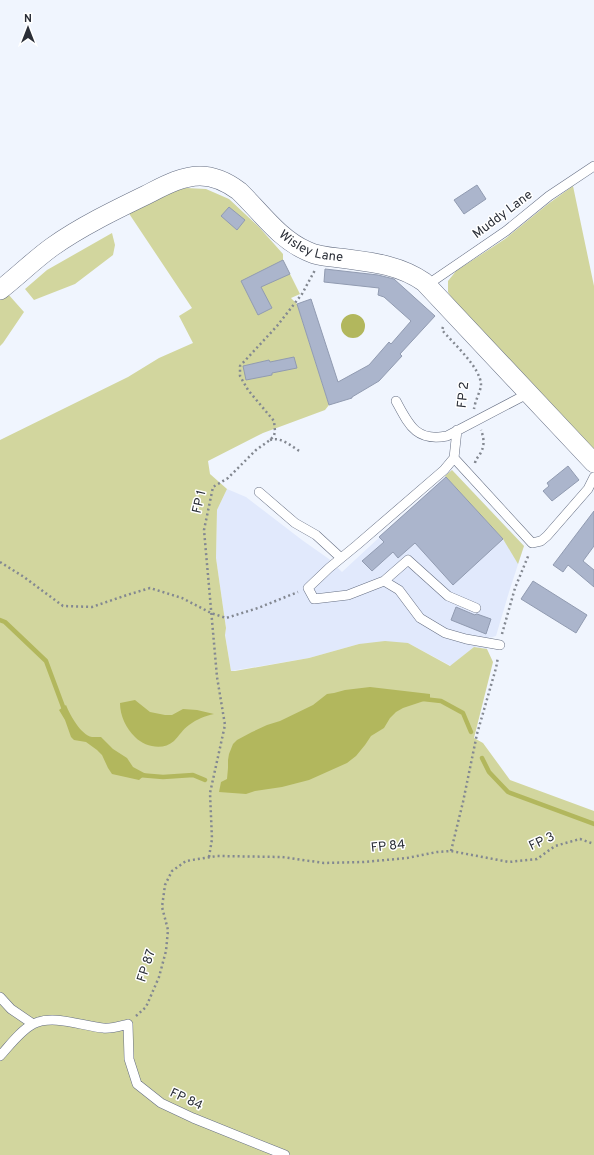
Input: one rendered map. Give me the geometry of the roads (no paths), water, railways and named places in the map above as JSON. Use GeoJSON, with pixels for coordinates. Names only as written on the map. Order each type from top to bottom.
{"type":"FeatureCollection","features":[{"type":"Feature","properties":{"kind":"street","name":"Wisley Lane"},"geometry":{"type":"LineString","coordinates":[[0,290],[54,246],[88,224],[162,187],[182,179],[198,176],[217,178],[232,186],[246,198],[280,233],[297,246],[308,252],[322,256],[392,266],[414,275],[427,285],[451,310],[594,463]]}},
{"type":"Feature","properties":{"kind":"lane","name":"Muddy Lane"},"geometry":{"type":"LineString","coordinates":[[427,285],[506,231],[549,196],[594,166]]}},
{"type":"Feature","properties":{"kind":"lane"},"geometry":{"type":"LineString","coordinates":[[396,401],[407,422],[415,430],[425,437],[436,438],[447,436],[529,393]]}},
{"type":"Feature","properties":{"kind":"lane"},"geometry":{"type":"LineString","coordinates":[[457,430],[454,458],[444,470],[328,568],[308,588],[314,599],[348,595],[384,581],[408,560],[448,596],[476,608]]}},
{"type":"Feature","properties":{"kind":"lane"},"geometry":{"type":"LineString","coordinates":[[454,458],[532,543],[541,541],[547,536],[588,489],[594,477]]}},
{"type":"Feature","properties":{"kind":"lane"},"geometry":{"type":"LineString","coordinates":[[259,492],[295,523],[316,535],[341,558]]}},
{"type":"Feature","properties":{"kind":"lane"},"geometry":{"type":"LineString","coordinates":[[384,581],[399,590],[420,618],[445,633],[466,639],[500,645]]}},
{"type":"Feature","properties":{"kind":"lane"},"geometry":{"type":"LineString","coordinates":[[0,997],[10,1008],[33,1024],[24,1030],[0,1056]]}},
{"type":"Feature","properties":{"kind":"lane","name":"FP 84"},"geometry":{"type":"LineString","coordinates":[[33,1024],[42,1020],[56,1020],[105,1029],[128,1024],[129,1059],[137,1084],[161,1103],[193,1118],[285,1155]]}},
{"type":"Feature","properties":{"kind":"waterway"},"geometry":{"type":"LineString","coordinates":[[0,620],[5,622],[46,661],[65,712]]}},
{"type":"Feature","properties":{"kind":"waterway"},"geometry":{"type":"LineString","coordinates":[[423,699],[441,701],[463,713],[471,732]]}},
{"type":"Feature","properties":{"kind":"waterway"},"geometry":{"type":"LineString","coordinates":[[482,758],[489,772],[508,792],[594,824]]}},
{"type":"Feature","properties":{"kind":"waterway"},"geometry":{"type":"LineString","coordinates":[[139,775],[163,777],[193,775],[205,780]]}}]}
